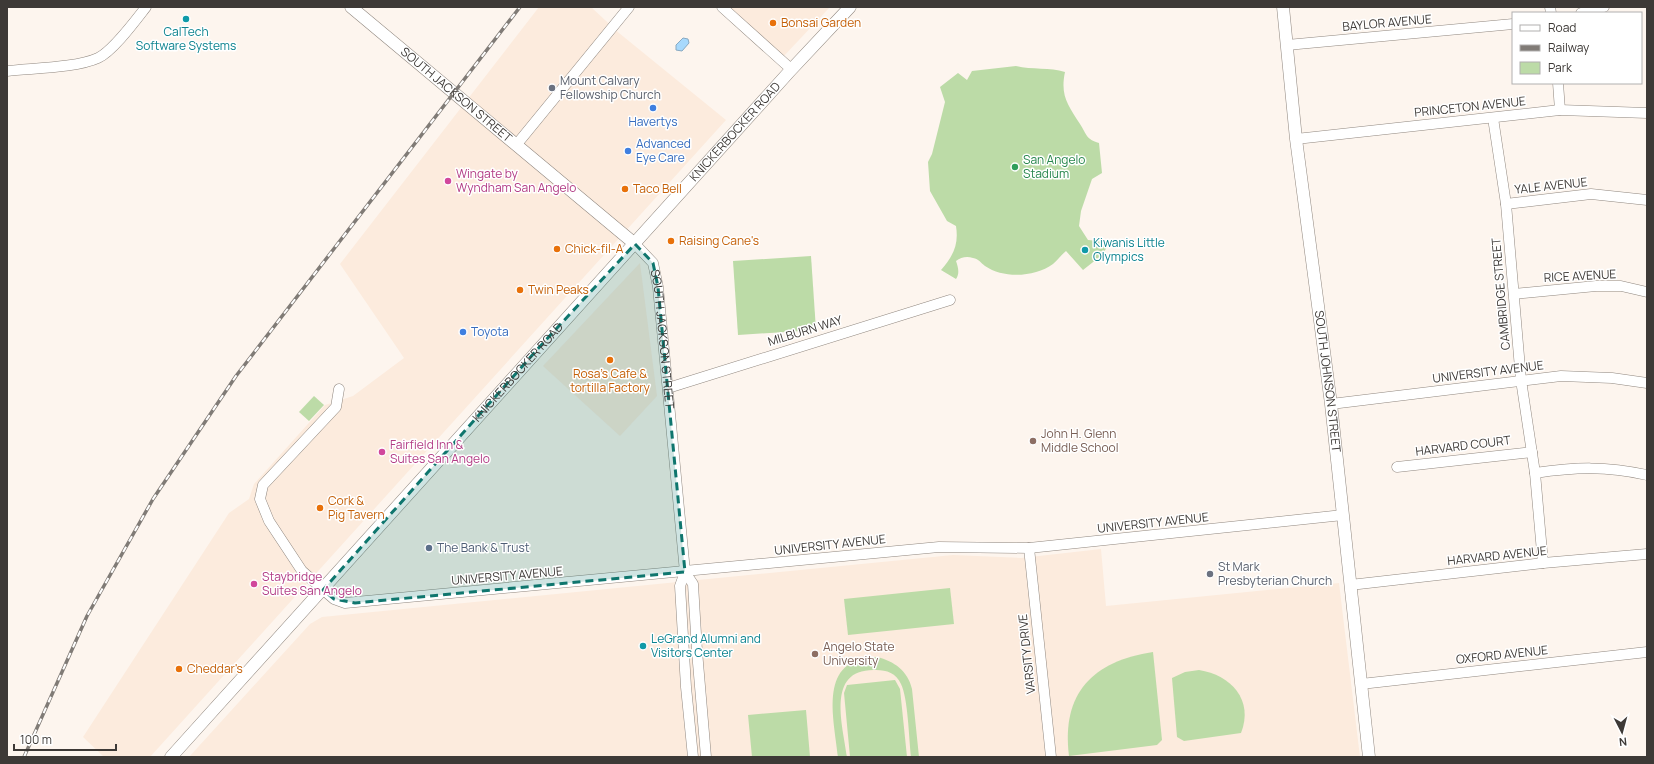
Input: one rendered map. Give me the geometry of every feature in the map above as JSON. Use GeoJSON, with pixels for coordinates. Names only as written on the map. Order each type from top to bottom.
{"type":"FeatureCollection","features":[{"type":"Feature","properties":{"kind":"main road","name":"SOUTH JACKSON STREET"},"geometry":{"type":"LineString","coordinates":[[351,7],[635,244]]}},
{"type":"Feature","properties":{"kind":"main road","name":"KNICKERBOCKER ROAD"},"geometry":{"type":"LineString","coordinates":[[171,757],[540,350],[544,342],[635,244],[791,69],[850,7]]}},
{"type":"Feature","properties":{"kind":"main road","name":"SOUTH JOHNSON STREET"},"geometry":{"type":"LineString","coordinates":[[1283,7],[1296,139],[1331,404],[1368,757]]}},
{"type":"Feature","properties":{"kind":"street"},"geometry":{"type":"LineString","coordinates":[[7,71],[80,63],[99,58],[116,43],[146,7]]}},
{"type":"Feature","properties":{"kind":"street"},"geometry":{"type":"LineString","coordinates":[[517,144],[629,7]]}},
{"type":"Feature","properties":{"kind":"street"},"geometry":{"type":"LineString","coordinates":[[722,7],[791,69]]}},
{"type":"Feature","properties":{"kind":"street"},"geometry":{"type":"LineString","coordinates":[[1585,12],[1604,7]]}},
{"type":"Feature","properties":{"kind":"street","name":"BAYLOR AVENUE"},"geometry":{"type":"LineString","coordinates":[[1287,45],[1512,24]]}},
{"type":"Feature","properties":{"kind":"street"},"geometry":{"type":"LineString","coordinates":[[1558,84],[1560,110]]}},
{"type":"Feature","properties":{"kind":"street","name":"PRINCETON AVENUE"},"geometry":{"type":"LineString","coordinates":[[1296,139],[1560,110],[1647,113]]}},
{"type":"Feature","properties":{"kind":"street","name":"CAMBRIDGE STREET"},"geometry":{"type":"LineString","coordinates":[[1494,118],[1506,204],[1521,380],[1535,473],[1543,563]]}},
{"type":"Feature","properties":{"kind":"street","name":"YALE AVENUE"},"geometry":{"type":"LineString","coordinates":[[1506,204],[1591,194],[1647,200]]}},
{"type":"Feature","properties":{"kind":"street","name":"SOUTH JACKSON STREET"},"geometry":{"type":"LineString","coordinates":[[635,244],[653,263],[658,287],[685,572],[680,586],[693,757]]}},
{"type":"Feature","properties":{"kind":"street","name":"RICE AVENUE"},"geometry":{"type":"LineString","coordinates":[[1514,294],[1596,286],[1621,286],[1647,292]]}},
{"type":"Feature","properties":{"kind":"street","name":"MILBURN WAY"},"geometry":{"type":"LineString","coordinates":[[668,388],[950,300]]}},
{"type":"Feature","properties":{"kind":"street","name":"UNIVERSITY AVENUE"},"geometry":{"type":"LineString","coordinates":[[1331,404],[1561,376],[1612,378],[1647,383]]}},
{"type":"Feature","properties":{"kind":"street","name":"UNIVERSITY AVENUE"},"geometry":{"type":"LineString","coordinates":[[339,389],[336,408],[263,485],[260,499],[269,521],[302,571],[334,599],[345,603],[939,547],[1029,548],[1343,515]]}},
{"type":"Feature","properties":{"kind":"street","name":"HARVARD COURT"},"geometry":{"type":"LineString","coordinates":[[1397,467],[1532,452]]}},
{"type":"Feature","properties":{"kind":"street"},"geometry":{"type":"LineString","coordinates":[[1535,473],[1569,468],[1598,467],[1647,475]]}},
{"type":"Feature","properties":{"kind":"street","name":"VARSITY DRIVE"},"geometry":{"type":"LineString","coordinates":[[1029,548],[1051,757]]}},
{"type":"Feature","properties":{"kind":"street","name":"HARVARD AVENUE"},"geometry":{"type":"LineString","coordinates":[[1350,586],[1543,563],[1647,554]]}},
{"type":"Feature","properties":{"kind":"street","name":"SOUTH JACKSON STREET"},"geometry":{"type":"LineString","coordinates":[[685,572],[693,584],[706,757]]}},
{"type":"Feature","properties":{"kind":"street","name":"OXFORD AVENUE"},"geometry":{"type":"LineString","coordinates":[[1361,684],[1647,652]]}},
{"type":"Feature","properties":{"kind":"highlighted area"},"geometry":{"type":"Polygon","coordinates":[[[635,244],[653,263],[658,287],[685,572],[355,603],[334,599],[323,590],[544,342],[635,244]]]}},
{"type":"Feature","properties":{"kind":"shaded area"},"geometry":{"type":"Polygon","coordinates":[[[539,7],[591,7],[619,33],[726,120],[150,757],[104,757],[83,737],[229,513],[249,499],[254,484],[325,405],[353,396],[404,358],[340,264],[539,7]]]}},
{"type":"Feature","properties":{"kind":"shaded area"},"geometry":{"type":"Polygon","coordinates":[[[728,7],[830,7],[783,57],[728,7]]]}},
{"type":"Feature","properties":{"kind":"shaded area"},"geometry":{"type":"Polygon","coordinates":[[[640,263],[657,396],[620,436],[543,366],[640,263]]]}},
{"type":"Feature","properties":{"kind":"shaded area","name":"Angelo State University"},"geometry":{"type":"Polygon","coordinates":[[[1101,549],[1106,606],[1339,583],[1360,757],[189,757],[310,624],[322,617],[953,555],[1021,558],[1101,549]]]}},
{"type":"Feature","properties":{"kind":"green space","name":"San Angelo Stadium"},"geometry":{"type":"Polygon","coordinates":[[[1016,66],[1059,70],[1065,72],[1064,94],[1066,100],[1087,136],[1099,143],[1102,173],[1092,179],[1081,211],[1079,226],[1088,240],[1099,241],[1107,247],[1102,255],[1083,270],[1066,251],[1053,264],[1046,268],[1037,272],[1019,275],[1001,273],[985,266],[977,259],[964,257],[956,261],[958,272],[956,279],[941,270],[952,255],[956,245],[956,226],[947,221],[930,191],[928,162],[932,154],[945,102],[940,87],[958,73],[967,80],[972,71],[1016,66]]]}},
{"type":"Feature","properties":{"kind":"green space"},"geometry":{"type":"Polygon","coordinates":[[[811,256],[816,330],[738,335],[733,261],[811,256]]]}},
{"type":"Feature","properties":{"kind":"green space"},"geometry":{"type":"Polygon","coordinates":[[[314,396],[324,405],[309,421],[299,412],[314,396]]]}},
{"type":"Feature","properties":{"kind":"green space"},"geometry":{"type":"Polygon","coordinates":[[[950,588],[954,624],[848,635],[844,599],[950,588]]]}},
{"type":"Feature","properties":{"kind":"green space"},"geometry":{"type":"Polygon","coordinates":[[[1153,652],[1162,740],[1157,745],[1069,756],[1068,734],[1070,714],[1076,698],[1086,684],[1098,672],[1113,663],[1132,656],[1153,652]]]}},
{"type":"Feature","properties":{"kind":"green space"},"geometry":{"type":"Polygon","coordinates":[[[877,657],[894,664],[904,672],[910,683],[912,689],[919,757],[911,757],[907,709],[901,684],[897,677],[891,673],[876,670],[860,672],[849,678],[843,688],[841,715],[847,757],[838,757],[833,708],[837,679],[845,667],[858,660],[877,657]]]}},
{"type":"Feature","properties":{"kind":"green space"},"geometry":{"type":"Polygon","coordinates":[[[1199,670],[1221,677],[1230,683],[1237,691],[1242,700],[1244,710],[1244,721],[1241,733],[1184,741],[1177,737],[1172,678],[1185,672],[1199,670]]]}},
{"type":"Feature","properties":{"kind":"green space"},"geometry":{"type":"Polygon","coordinates":[[[895,680],[900,689],[907,757],[850,757],[844,693],[847,685],[895,680]]]}},
{"type":"Feature","properties":{"kind":"green space"},"geometry":{"type":"Polygon","coordinates":[[[806,710],[810,757],[752,757],[748,715],[806,710]]]}},
{"type":"Feature","properties":{"kind":"water"},"geometry":{"type":"Polygon","coordinates":[[[683,38],[688,39],[689,43],[682,51],[676,50],[676,45],[683,38]]]}},
{"type":"Feature","properties":{"kind":"railway"},"geometry":{"type":"LineString","coordinates":[[24,757],[87,616],[153,499],[236,376],[520,7]]}},
{"type":"Feature","properties":{"kind":"place","name":"CalTech Software Systems"},"geometry":{"type":"Point","coordinates":[186,19]}},
{"type":"Feature","properties":{"kind":"place","name":"Bonsai Garden"},"geometry":{"type":"Point","coordinates":[773,23]}},
{"type":"Feature","properties":{"kind":"place","name":"Mount Calvary Fellowship Church"},"geometry":{"type":"Point","coordinates":[552,88]}},
{"type":"Feature","properties":{"kind":"place","name":"Havertys"},"geometry":{"type":"Point","coordinates":[653,108]}},
{"type":"Feature","properties":{"kind":"place","name":"Advanced Eye Care"},"geometry":{"type":"Point","coordinates":[628,151]}},
{"type":"Feature","properties":{"kind":"place","name":"San Angelo Stadium"},"geometry":{"type":"Point","coordinates":[1015,167]}},
{"type":"Feature","properties":{"kind":"place","name":"Wingate by Wyndham San Angelo"},"geometry":{"type":"Point","coordinates":[448,181]}},
{"type":"Feature","properties":{"kind":"place","name":"Taco Bell"},"geometry":{"type":"Point","coordinates":[625,189]}},
{"type":"Feature","properties":{"kind":"place","name":"Raising Cane's"},"geometry":{"type":"Point","coordinates":[671,241]}},
{"type":"Feature","properties":{"kind":"place","name":"Chick-fil-A"},"geometry":{"type":"Point","coordinates":[557,249]}},
{"type":"Feature","properties":{"kind":"place","name":"Kiwanis Little Olympics"},"geometry":{"type":"Point","coordinates":[1085,250]}},
{"type":"Feature","properties":{"kind":"place","name":"Twin Peaks"},"geometry":{"type":"Point","coordinates":[520,290]}},
{"type":"Feature","properties":{"kind":"place","name":"Toyota"},"geometry":{"type":"Point","coordinates":[463,332]}},
{"type":"Feature","properties":{"kind":"place","name":"Rosa's Cafe & tortilla Factory"},"geometry":{"type":"Point","coordinates":[610,360]}},
{"type":"Feature","properties":{"kind":"place","name":"John H. Glenn Middle School"},"geometry":{"type":"Point","coordinates":[1033,441]}},
{"type":"Feature","properties":{"kind":"place","name":"Fairfield Inn & Suites San Angelo"},"geometry":{"type":"Point","coordinates":[382,452]}},
{"type":"Feature","properties":{"kind":"place","name":"Cork & Pig Tavern"},"geometry":{"type":"Point","coordinates":[320,508]}},
{"type":"Feature","properties":{"kind":"place","name":"The Bank & Trust"},"geometry":{"type":"Point","coordinates":[429,548]}},
{"type":"Feature","properties":{"kind":"place","name":"St Mark Presbyterian Church"},"geometry":{"type":"Point","coordinates":[1210,574]}},
{"type":"Feature","properties":{"kind":"place","name":"Staybridge Suites San Angelo"},"geometry":{"type":"Point","coordinates":[254,584]}},
{"type":"Feature","properties":{"kind":"place","name":"LeGrand Alumni and Visitors Center"},"geometry":{"type":"Point","coordinates":[643,646]}},
{"type":"Feature","properties":{"kind":"place","name":"Angelo State University"},"geometry":{"type":"Point","coordinates":[815,654]}},
{"type":"Feature","properties":{"kind":"place","name":"Cheddar's"},"geometry":{"type":"Point","coordinates":[179,669]}}]}
